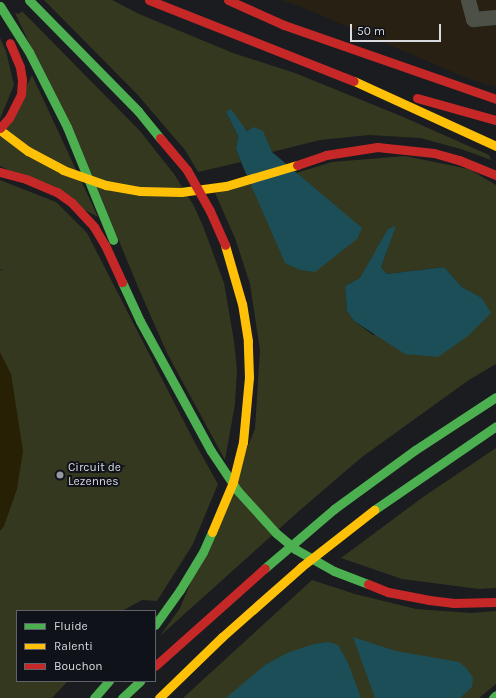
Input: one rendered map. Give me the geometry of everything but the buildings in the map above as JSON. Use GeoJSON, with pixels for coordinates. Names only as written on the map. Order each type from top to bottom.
{"type":"FeatureCollection","features":[{"type":"Feature","properties":{"kind":"highway"},"geometry":{"type":"LineString","coordinates":[[30,0],[138,110],[187,170],[210,211],[225,244],[242,304],[248,341],[249,383],[243,442],[233,482],[203,552],[180,590],[156,624]]}},
{"type":"Feature","properties":{"kind":"highway"},"geometry":{"type":"LineString","coordinates":[[149,0],[350,79],[496,146]]}},
{"type":"Feature","properties":{"kind":"highway"},"geometry":{"type":"LineString","coordinates":[[228,0],[284,25],[496,99]]}},
{"type":"Feature","properties":{"kind":"highway"},"geometry":{"type":"LineString","coordinates":[[0,6],[29,52],[67,127],[165,366]]}},
{"type":"Feature","properties":{"kind":"highway"},"geometry":{"type":"LineString","coordinates":[[294,19],[382,58]]}},
{"type":"Feature","properties":{"kind":"highway"},"geometry":{"type":"LineString","coordinates":[[7,38],[20,66],[22,80],[21,94],[16,107],[0,129],[28,152],[63,170],[106,185],[140,191],[175,192],[226,186],[267,175],[326,155],[377,147],[434,153],[459,160],[496,175]]}},
{"type":"Feature","properties":{"kind":"highway"},"geometry":{"type":"LineString","coordinates":[[350,79],[496,120]]}},
{"type":"Feature","properties":{"kind":"highway"},"geometry":{"type":"LineString","coordinates":[[0,172],[26,179],[57,192],[82,213],[105,245],[140,321],[211,451],[238,490],[276,533],[295,549],[316,562],[355,581],[410,598],[454,603],[496,602]]}},
{"type":"Feature","properties":{"kind":"highway"},"geometry":{"type":"LineString","coordinates":[[156,665],[266,566],[368,484],[496,397]]}},
{"type":"Feature","properties":{"kind":"highway"},"geometry":{"type":"LineString","coordinates":[[159,698],[222,637],[306,562],[381,504],[496,426]]}},
{"type":"Feature","properties":{"kind":"highway"},"geometry":{"type":"LineString","coordinates":[[368,484],[385,465],[429,429]]}},
{"type":"Feature","properties":{"kind":"highway"},"geometry":{"type":"LineString","coordinates":[[94,698],[107,682]]}},
{"type":"Feature","properties":{"kind":"highway"},"geometry":{"type":"LineString","coordinates":[[122,698],[139,682]]}},
{"type":"Feature","properties":{"kind":"highway"},"geometry":{"type":"LineString","coordinates":[[493,698],[496,695]]}},
{"type":"Feature","properties":{"kind":"street"},"geometry":{"type":"LineString","coordinates":[[468,0],[473,18],[496,17]]}},
{"type":"Feature","properties":{"kind":"shaded area"},"geometry":{"type":"Polygon","coordinates":[[[281,0],[496,0],[496,87],[471,80],[299,6],[281,0]]]}},
{"type":"Feature","properties":{"kind":"green space"},"geometry":{"type":"Polygon","coordinates":[[[44,0],[112,0],[139,14],[233,53],[295,73],[401,116],[489,155],[491,160],[461,149],[420,138],[369,135],[320,140],[272,152],[226,112],[238,136],[236,149],[241,162],[198,172],[185,150],[136,93],[44,0]]]}},
{"type":"Feature","properties":{"kind":"green space"},"geometry":{"type":"Polygon","coordinates":[[[22,11],[140,131],[174,174],[194,206],[224,283],[234,341],[237,370],[235,404],[225,460],[167,353],[99,192],[15,13],[19,14],[22,11]]]}},
{"type":"Feature","properties":{"kind":"green space"},"geometry":{"type":"Polygon","coordinates":[[[0,38],[6,51],[14,85],[0,119],[0,38]]]}},
{"type":"Feature","properties":{"kind":"green space"},"geometry":{"type":"Polygon","coordinates":[[[32,75],[98,217],[0,166],[0,137],[32,75]]]}},
{"type":"Feature","properties":{"kind":"green space"},"geometry":{"type":"Polygon","coordinates":[[[405,156],[469,169],[496,185],[496,364],[469,380],[362,457],[299,511],[160,636],[180,608],[255,429],[260,350],[250,284],[235,238],[215,193],[296,173],[332,162],[405,156]],[[395,227],[360,278],[345,286],[347,311],[354,321],[373,335],[482,298],[462,287],[444,267],[387,274],[381,267],[395,227]]]}},
{"type":"Feature","properties":{"kind":"green space"},"geometry":{"type":"Polygon","coordinates":[[[0,180],[56,202],[87,233],[195,443],[218,484],[193,544],[157,601],[142,600],[124,610],[16,610],[16,682],[67,682],[52,698],[0,698],[0,270],[4,271],[0,269],[0,180]]]}},
{"type":"Feature","properties":{"kind":"green space"},"geometry":{"type":"Polygon","coordinates":[[[496,448],[496,588],[479,589],[402,579],[341,558],[423,497],[496,448]]]}},
{"type":"Feature","properties":{"kind":"green space"},"geometry":{"type":"Polygon","coordinates":[[[312,580],[355,594],[416,609],[471,613],[496,611],[496,684],[479,698],[183,698],[312,580]]]}},
{"type":"Feature","properties":{"kind":"sand"},"geometry":{"type":"Polygon","coordinates":[[[0,352],[11,374],[23,451],[17,489],[4,526],[0,531],[0,352]]]}},
{"type":"Feature","properties":{"kind":"water"},"geometry":{"type":"Polygon","coordinates":[[[231,109],[247,131],[254,127],[263,131],[272,152],[362,228],[357,239],[315,272],[300,270],[285,263],[236,149],[238,136],[226,112],[231,109]]]}},
{"type":"Feature","properties":{"kind":"water"},"geometry":{"type":"Polygon","coordinates":[[[396,226],[381,267],[387,274],[444,267],[462,287],[482,298],[491,313],[468,336],[438,357],[405,354],[354,321],[347,311],[345,286],[360,278],[388,229],[396,226]]]}},
{"type":"Feature","properties":{"kind":"water"},"geometry":{"type":"Polygon","coordinates":[[[353,637],[396,651],[459,662],[467,669],[473,678],[472,687],[460,698],[375,698],[353,637]]]}},
{"type":"Feature","properties":{"kind":"water"},"geometry":{"type":"Polygon","coordinates":[[[329,642],[338,645],[348,663],[361,698],[226,698],[265,665],[287,653],[314,644],[329,642]]]}},
{"type":"Feature","properties":{"kind":"traffic: fast"},"geometry":{"type":"LineString","coordinates":[[29,0],[138,111],[160,138]]}},
{"type":"Feature","properties":{"kind":"traffic: fast"},"geometry":{"type":"LineString","coordinates":[[0,6],[29,52],[67,127],[113,240]]}},
{"type":"Feature","properties":{"kind":"traffic: fast"},"geometry":{"type":"LineString","coordinates":[[122,282],[140,321],[211,451],[237,490],[276,533],[295,549],[334,571],[368,584]]}},
{"type":"Feature","properties":{"kind":"traffic: fast"},"geometry":{"type":"LineString","coordinates":[[265,568],[334,509],[415,450],[496,397]]}},
{"type":"Feature","properties":{"kind":"traffic: fast"},"geometry":{"type":"LineString","coordinates":[[374,510],[496,426]]}},
{"type":"Feature","properties":{"kind":"traffic: fast"},"geometry":{"type":"LineString","coordinates":[[156,624],[180,590],[203,552],[212,532]]}},
{"type":"Feature","properties":{"kind":"traffic: fast"},"geometry":{"type":"LineString","coordinates":[[94,698],[108,682]]}},
{"type":"Feature","properties":{"kind":"traffic: fast"},"geometry":{"type":"LineString","coordinates":[[122,698],[139,682]]}},
{"type":"Feature","properties":{"kind":"traffic: fast"},"geometry":{"type":"LineString","coordinates":[[493,698],[496,695]]}},
{"type":"Feature","properties":{"kind":"traffic: slow"},"geometry":{"type":"LineString","coordinates":[[354,81],[496,146]]}},
{"type":"Feature","properties":{"kind":"traffic: slow"},"geometry":{"type":"LineString","coordinates":[[0,130],[28,151],[63,170],[106,185],[140,191],[181,192],[226,186],[297,165]]}},
{"type":"Feature","properties":{"kind":"traffic: slow"},"geometry":{"type":"LineString","coordinates":[[212,532],[233,482],[243,442],[249,377],[248,341],[242,304],[225,245]]}},
{"type":"Feature","properties":{"kind":"traffic: slow"},"geometry":{"type":"LineString","coordinates":[[159,698],[222,637],[301,567],[374,510]]}},
{"type":"Feature","properties":{"kind":"traffic: jam"},"geometry":{"type":"LineString","coordinates":[[149,0],[354,81]]}},
{"type":"Feature","properties":{"kind":"traffic: jam"},"geometry":{"type":"LineString","coordinates":[[228,0],[284,25],[496,99]]}},
{"type":"Feature","properties":{"kind":"traffic: jam"},"geometry":{"type":"LineString","coordinates":[[0,128],[9,118],[21,94],[22,80],[20,67],[10,43]]}},
{"type":"Feature","properties":{"kind":"traffic: jam"},"geometry":{"type":"LineString","coordinates":[[417,98],[496,120]]}},
{"type":"Feature","properties":{"kind":"traffic: jam"},"geometry":{"type":"LineString","coordinates":[[160,138],[187,170],[210,211],[225,245]]}},
{"type":"Feature","properties":{"kind":"traffic: jam"},"geometry":{"type":"LineString","coordinates":[[297,165],[326,155],[377,147],[434,153],[459,160],[496,175]]}},
{"type":"Feature","properties":{"kind":"traffic: jam"},"geometry":{"type":"LineString","coordinates":[[0,172],[26,179],[57,192],[72,203],[94,227],[105,245],[122,282]]}},
{"type":"Feature","properties":{"kind":"traffic: jam"},"geometry":{"type":"LineString","coordinates":[[156,665],[265,568]]}},
{"type":"Feature","properties":{"kind":"traffic: jam"},"geometry":{"type":"LineString","coordinates":[[368,584],[388,592],[429,600],[454,603],[496,602]]}},
{"type":"Feature","properties":{"kind":"place","name":"Circuit de Lezennes"},"geometry":{"type":"Point","coordinates":[60,475]}}]}
